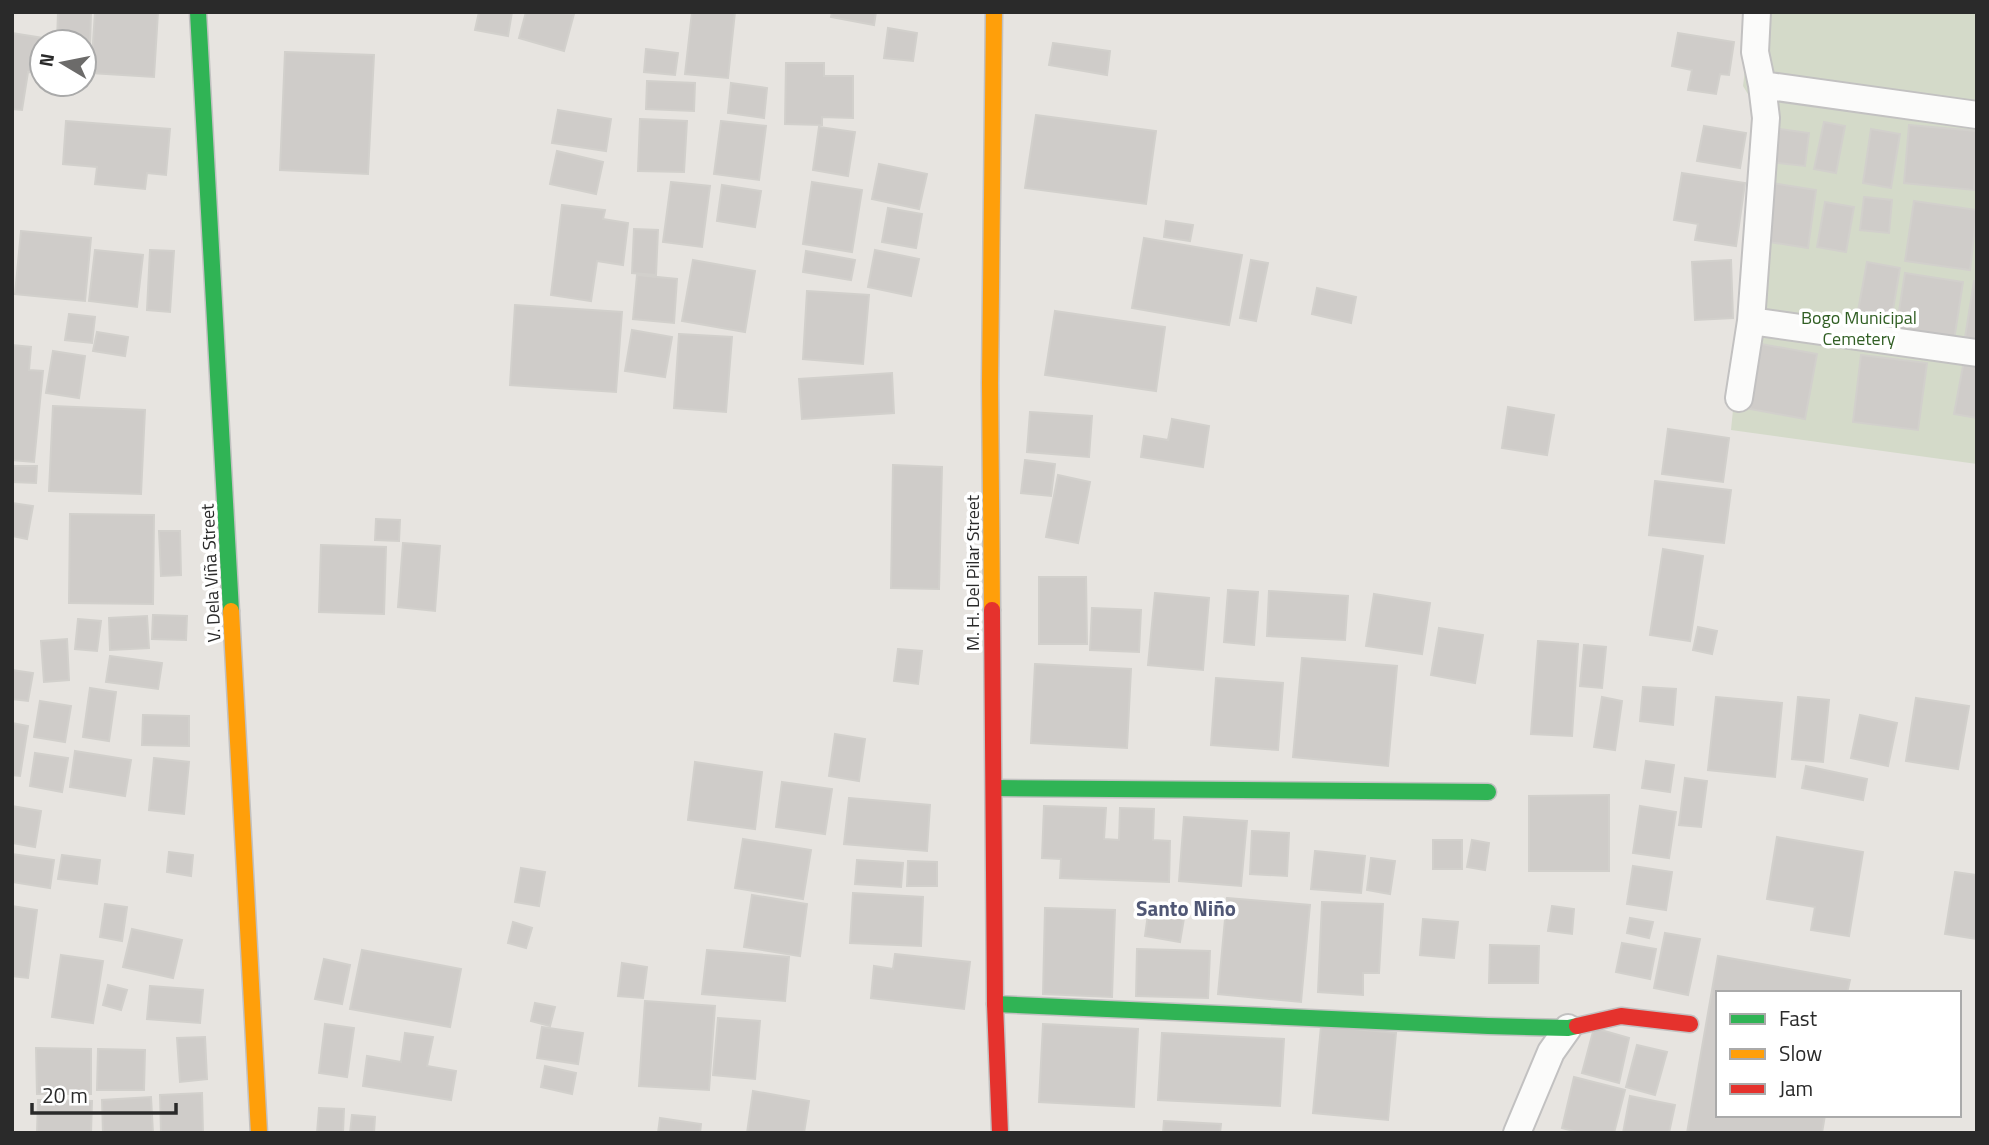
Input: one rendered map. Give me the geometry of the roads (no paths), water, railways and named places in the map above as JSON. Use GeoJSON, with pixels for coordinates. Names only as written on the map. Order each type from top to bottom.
{"type":"FeatureCollection","features":[{"type":"Feature","properties":{"kind":"street","name":"V. Dela Viña Street"},"geometry":{"type":"LineString","coordinates":[[198,12],[260,1133]]}},
{"type":"Feature","properties":{"kind":"street","name":"M. H. Del Pilar Street"},"geometry":{"type":"LineString","coordinates":[[994,12],[990,383],[995,1004],[1000,1133]]}},
{"type":"Feature","properties":{"kind":"street"},"geometry":{"type":"LineString","coordinates":[[994,788],[1488,792]]}},
{"type":"Feature","properties":{"kind":"street"},"geometry":{"type":"LineString","coordinates":[[995,1004],[1568,1028],[1621,1016],[1690,1024]]}},
{"type":"Feature","properties":{"kind":"lane"},"geometry":{"type":"LineString","coordinates":[[1740,398],[1751,321],[1766,118],[1755,52],[1758,12]]}},
{"type":"Feature","properties":{"kind":"lane"},"geometry":{"type":"LineString","coordinates":[[1762,85],[1977,115]]}},
{"type":"Feature","properties":{"kind":"lane"},"geometry":{"type":"LineString","coordinates":[[1751,321],[1977,353]]}},
{"type":"Feature","properties":{"kind":"lane"},"geometry":{"type":"LineString","coordinates":[[1517,1133],[1551,1052],[1568,1028]]}},
{"type":"Feature","properties":{"kind":"district","name":"Santo Niño"},"geometry":{"type":"Point","coordinates":[1186,909]}},
{"type":"Feature","properties":{"kind":"park label","name":"Bogo Municipal Cemetery"},"geometry":{"type":"Point","coordinates":[1859,328]}}]}
